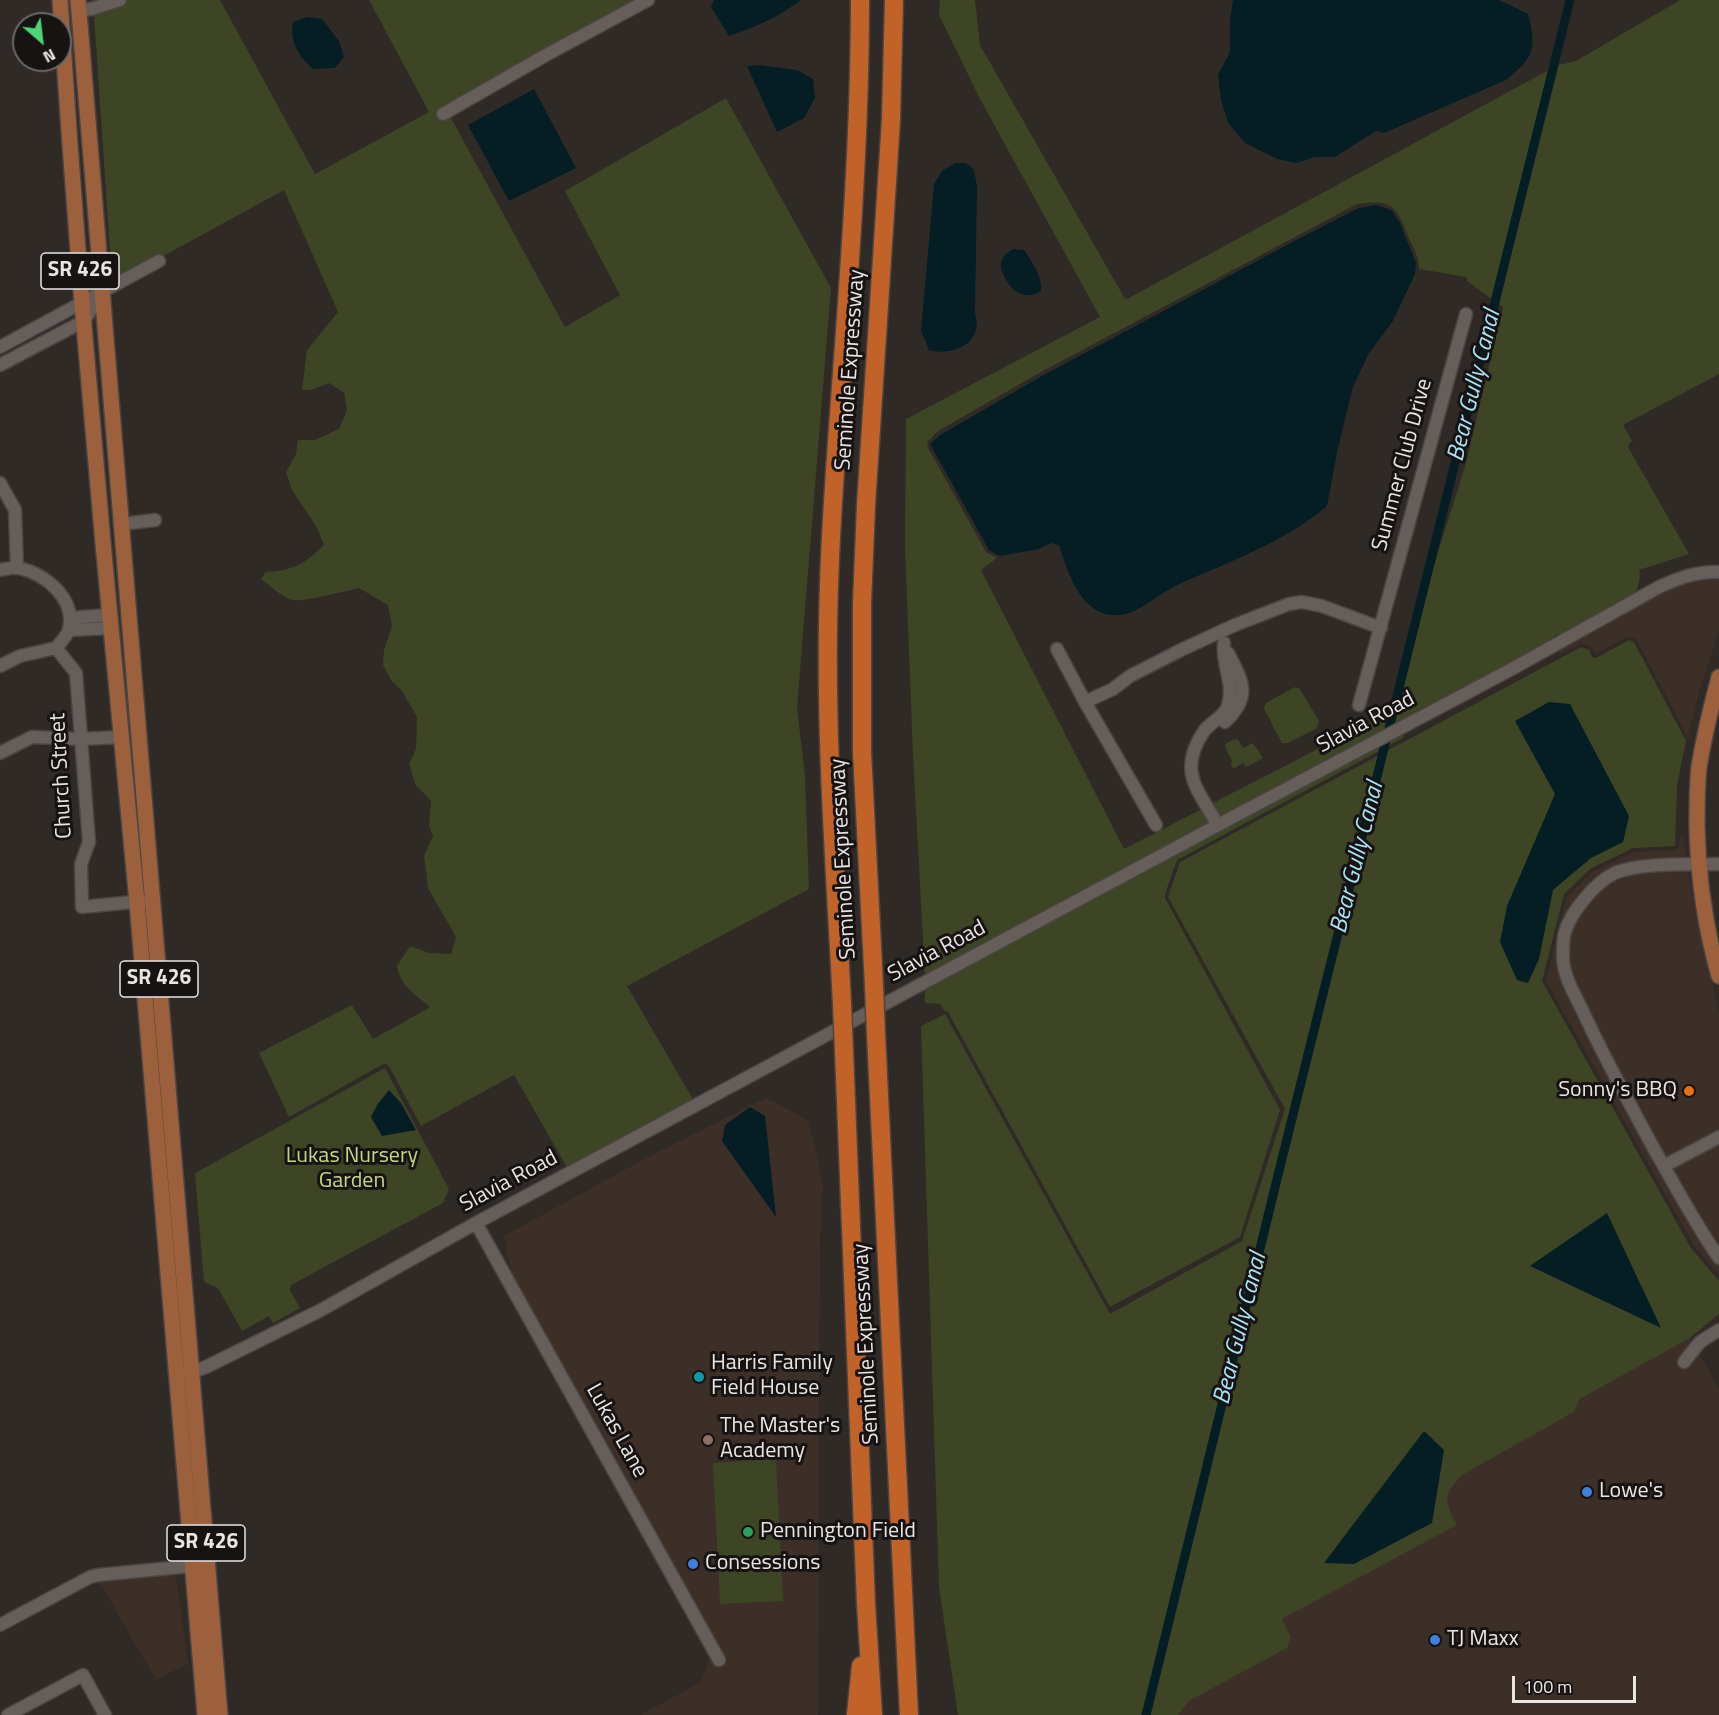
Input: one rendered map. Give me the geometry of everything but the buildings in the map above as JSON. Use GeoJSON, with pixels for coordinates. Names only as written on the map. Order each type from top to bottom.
{"type":"FeatureCollection","features":[{"type":"Feature","properties":{"kind":"highway","name":"Seminole Expressway"},"geometry":{"type":"LineString","coordinates":[[860,0],[860,78],[835,469],[829,585],[828,682],[866,1604],[873,1715]]}},
{"type":"Feature","properties":{"kind":"highway","name":"Seminole Expressway"},"geometry":{"type":"LineString","coordinates":[[894,0],[891,120],[866,505],[862,604],[862,752],[909,1715]]}},
{"type":"Feature","properties":{"kind":"highway"},"geometry":{"type":"LineString","coordinates":[[856,1715],[866,1604]]}},
{"type":"Feature","properties":{"kind":"highway"},"geometry":{"type":"LineString","coordinates":[[907,1679],[914,1715]]}},
{"type":"Feature","properties":{"kind":"main road","name":"SR 426"},"geometry":{"type":"LineString","coordinates":[[60,0],[82,303],[137,902],[205,1715]]}},
{"type":"Feature","properties":{"kind":"main road","name":"SR 426"},"geometry":{"type":"LineString","coordinates":[[79,5],[220,1715]]}},
{"type":"Feature","properties":{"kind":"main road"},"geometry":{"type":"LineString","coordinates":[[1719,677],[1699,769],[1697,811],[1698,865],[1703,909],[1719,976]]}},
{"type":"Feature","properties":{"kind":"main road"},"geometry":{"type":"LineString","coordinates":[[198,1629],[208,1654],[216,1665]]}},
{"type":"Feature","properties":{"kind":"street"},"geometry":{"type":"LineString","coordinates":[[79,5],[120,0]]}},
{"type":"Feature","properties":{"kind":"street"},"geometry":{"type":"LineString","coordinates":[[443,114],[648,0]]}},
{"type":"Feature","properties":{"kind":"street"},"geometry":{"type":"LineString","coordinates":[[0,347],[159,261]]}},
{"type":"Feature","properties":{"kind":"street"},"geometry":{"type":"LineString","coordinates":[[0,365],[84,321],[102,292]]}},
{"type":"Feature","properties":{"kind":"street","name":"Summer Club Drive"},"geometry":{"type":"LineString","coordinates":[[1359,705],[1466,314]]}},
{"type":"Feature","properties":{"kind":"street"},"geometry":{"type":"LineString","coordinates":[[0,483],[15,510],[17,568]]}},
{"type":"Feature","properties":{"kind":"street"},"geometry":{"type":"LineString","coordinates":[[122,524],[155,520]]}},
{"type":"Feature","properties":{"kind":"street"},"geometry":{"type":"LineString","coordinates":[[0,570],[17,568],[40,577],[59,590],[68,609],[69,624],[56,648],[20,656],[0,666]]}},
{"type":"Feature","properties":{"kind":"street","name":"Slavia Road"},"geometry":{"type":"LineString","coordinates":[[177,1378],[321,1310],[476,1223],[1373,744],[1659,587],[1685,576],[1707,571],[1719,572]]}},
{"type":"Feature","properties":{"kind":"street"},"geometry":{"type":"LineString","coordinates":[[1085,702],[1183,649],[1221,638],[1235,625],[1289,604],[1302,602],[1322,606],[1381,628]]}},
{"type":"Feature","properties":{"kind":"street"},"geometry":{"type":"LineString","coordinates":[[69,624],[110,622]]}},
{"type":"Feature","properties":{"kind":"street"},"geometry":{"type":"LineString","coordinates":[[1218,825],[1195,786],[1190,769],[1191,759],[1199,740],[1206,729],[1226,710],[1229,698],[1230,683],[1221,638]]}},
{"type":"Feature","properties":{"kind":"street","name":"Church Street"},"geometry":{"type":"LineString","coordinates":[[56,648],[76,673],[89,842],[81,864],[82,907],[153,900]]}},
{"type":"Feature","properties":{"kind":"street"},"geometry":{"type":"LineString","coordinates":[[1058,648],[1085,702],[1156,825]]}},
{"type":"Feature","properties":{"kind":"street"},"geometry":{"type":"LineString","coordinates":[[0,753],[32,737],[81,739],[122,737]]}},
{"type":"Feature","properties":{"kind":"street"},"geometry":{"type":"LineString","coordinates":[[1719,864],[1641,867],[1614,873],[1586,896],[1574,914],[1564,934],[1563,960],[1569,982],[1607,1064],[1698,1228],[1719,1258]]}},
{"type":"Feature","properties":{"kind":"street"},"geometry":{"type":"LineString","coordinates":[[1664,1166],[1719,1137]]}},
{"type":"Feature","properties":{"kind":"street","name":"Lukas Lane"},"geometry":{"type":"LineString","coordinates":[[476,1223],[719,1660]]}},
{"type":"Feature","properties":{"kind":"street"},"geometry":{"type":"LineString","coordinates":[[1683,1362],[1700,1342],[1719,1330]]}},
{"type":"Feature","properties":{"kind":"street"},"geometry":{"type":"LineString","coordinates":[[0,1624],[90,1577],[192,1566]]}},
{"type":"Feature","properties":{"kind":"street"},"geometry":{"type":"LineString","coordinates":[[8,1715],[83,1675],[105,1715]]}},
{"type":"Feature","properties":{"kind":"shaded area"},"geometry":{"type":"Polygon","coordinates":[[[1719,577],[1719,631],[1698,696],[1688,738],[1636,638],[1627,637],[1596,654],[1591,647],[1581,643],[1560,654],[1558,649],[1662,591],[1686,580],[1719,577]]]}},
{"type":"Feature","properties":{"kind":"shaded area"},"geometry":{"type":"Polygon","coordinates":[[[1680,837],[1683,837],[1687,860],[1652,862],[1583,893],[1559,960],[1719,1265],[1719,1275],[1694,1246],[1546,981],[1567,897],[1592,872],[1635,852],[1677,850],[1680,837]]]}},
{"type":"Feature","properties":{"kind":"shaded area"},"geometry":{"type":"Polygon","coordinates":[[[1688,870],[1697,922],[1719,1012],[1719,1132],[1665,1160],[1611,1063],[1573,980],[1567,960],[1569,935],[1590,899],[1601,888],[1616,878],[1631,873],[1688,870]]]}},
{"type":"Feature","properties":{"kind":"shaded area","name":"The Master's Academy"},"geometry":{"type":"Polygon","coordinates":[[[766,1098],[808,1120],[823,1183],[820,1240],[818,1715],[641,1715],[701,1682],[713,1649],[516,1295],[504,1236],[648,1157],[766,1098]]]}},
{"type":"Feature","properties":{"kind":"shaded area"},"geometry":{"type":"Polygon","coordinates":[[[1719,1143],[1719,1250],[1670,1168],[1719,1143]]]}},
{"type":"Feature","properties":{"kind":"shaded area"},"geometry":{"type":"Polygon","coordinates":[[[1690,1338],[1719,1389],[1719,1715],[1178,1715],[1189,1701],[1287,1648],[1291,1637],[1281,1619],[1457,1525],[1448,1508],[1448,1496],[1452,1484],[1464,1474],[1574,1412],[1580,1399],[1690,1338]]]}},
{"type":"Feature","properties":{"kind":"shaded area"},"geometry":{"type":"Polygon","coordinates":[[[166,1573],[176,1576],[188,1663],[156,1680],[102,1586],[97,1584],[96,1580],[166,1573]]]}},
{"type":"Feature","properties":{"kind":"green space"},"geometry":{"type":"Polygon","coordinates":[[[93,0],[220,0],[315,174],[429,112],[369,0],[639,0],[444,105],[565,327],[620,295],[565,191],[726,98],[831,288],[797,708],[805,776],[809,889],[627,986],[694,1101],[568,1169],[514,1075],[421,1126],[390,1068],[387,1064],[383,1064],[289,1117],[259,1053],[352,1005],[373,1039],[429,1008],[401,979],[397,966],[410,946],[429,953],[451,954],[456,937],[428,888],[424,856],[433,836],[429,826],[431,801],[415,784],[409,764],[416,749],[417,717],[383,665],[384,650],[392,626],[388,605],[359,588],[315,598],[293,600],[261,579],[266,572],[298,565],[324,545],[317,528],[292,490],[286,472],[296,454],[298,440],[315,440],[339,429],[347,410],[344,393],[329,383],[310,390],[302,390],[307,350],[338,312],[284,190],[158,259],[112,281],[93,0]]]}},
{"type":"Feature","properties":{"kind":"green space"},"geometry":{"type":"Polygon","coordinates":[[[940,0],[975,0],[980,45],[1127,299],[1558,65],[1576,61],[1680,0],[1719,0],[1719,374],[1623,425],[1632,441],[1628,447],[1689,554],[1639,570],[1639,584],[1630,596],[1583,623],[1554,636],[1555,640],[1219,819],[1211,804],[1388,713],[1466,463],[1503,307],[1467,281],[1467,277],[1419,269],[1416,253],[1396,211],[1385,204],[1357,204],[1041,372],[938,431],[928,441],[927,446],[986,552],[997,558],[981,570],[1124,849],[1204,808],[1212,823],[925,977],[905,547],[906,419],[1100,317],[980,99],[939,15],[940,0]]]}},
{"type":"Feature","properties":{"kind":"green space"},"geometry":{"type":"Polygon","coordinates":[[[1629,640],[1634,642],[1686,741],[1677,785],[1675,846],[1633,848],[1590,869],[1564,894],[1542,981],[1691,1248],[1719,1281],[1719,1314],[1690,1338],[1580,1399],[1574,1412],[1464,1474],[1452,1486],[1448,1498],[1450,1510],[1457,1525],[1282,1619],[1291,1637],[1287,1648],[1189,1701],[1178,1715],[958,1715],[939,1587],[921,1026],[945,1014],[1110,1314],[1242,1241],[1285,1109],[1168,897],[1180,862],[1581,647],[1589,650],[1592,657],[1596,658],[1629,640]]]}},
{"type":"Feature","properties":{"kind":"green space"},"geometry":{"type":"Polygon","coordinates":[[[1295,687],[1300,689],[1319,721],[1317,728],[1288,743],[1282,743],[1264,709],[1266,703],[1295,687]]]}},
{"type":"Feature","properties":{"kind":"green space"},"geometry":{"type":"Polygon","coordinates":[[[1404,733],[1403,738],[1177,860],[1165,898],[1280,1110],[1240,1237],[1110,1307],[948,1012],[940,1004],[925,1003],[925,988],[1404,733]]]}},
{"type":"Feature","properties":{"kind":"green space"},"geometry":{"type":"Polygon","coordinates":[[[1238,739],[1243,748],[1253,743],[1263,758],[1246,767],[1243,763],[1235,768],[1232,767],[1225,744],[1238,739]]]}},
{"type":"Feature","properties":{"kind":"green space","name":"Lukas Nursery Garden"},"geometry":{"type":"Polygon","coordinates":[[[385,1068],[449,1189],[443,1203],[291,1285],[290,1290],[300,1308],[273,1323],[269,1316],[242,1331],[218,1288],[204,1282],[195,1173],[385,1068]]]}},
{"type":"Feature","properties":{"kind":"green space","name":"Pennington Field"},"geometry":{"type":"Polygon","coordinates":[[[776,1459],[783,1601],[720,1604],[713,1463],[776,1459]]]}},
{"type":"Feature","properties":{"kind":"water"},"geometry":{"type":"Polygon","coordinates":[[[714,0],[801,0],[766,21],[729,36],[711,7],[714,0]]]}},
{"type":"Feature","properties":{"kind":"water"},"geometry":{"type":"Polygon","coordinates":[[[1233,0],[1499,0],[1528,14],[1532,36],[1531,52],[1523,65],[1506,80],[1384,133],[1376,131],[1335,157],[1315,157],[1297,163],[1277,159],[1245,143],[1228,123],[1221,100],[1218,75],[1230,52],[1230,20],[1233,0]]]}},
{"type":"Feature","properties":{"kind":"water"},"geometry":{"type":"Polygon","coordinates":[[[307,17],[322,19],[339,41],[344,57],[335,68],[313,69],[296,48],[292,36],[293,22],[307,17]]]}},
{"type":"Feature","properties":{"kind":"water"},"geometry":{"type":"Polygon","coordinates":[[[759,65],[797,70],[813,79],[815,98],[804,118],[777,132],[747,66],[759,65]]]}},
{"type":"Feature","properties":{"kind":"water"},"geometry":{"type":"Polygon","coordinates":[[[534,89],[576,168],[509,201],[468,125],[534,89]]]}},
{"type":"Feature","properties":{"kind":"water"},"geometry":{"type":"Polygon","coordinates":[[[955,163],[966,163],[974,170],[977,187],[975,310],[977,327],[974,336],[964,346],[943,352],[929,350],[921,331],[934,184],[942,171],[955,163]]]}},
{"type":"Feature","properties":{"kind":"water"},"geometry":{"type":"Polygon","coordinates":[[[1376,205],[1391,210],[1399,221],[1416,263],[1415,274],[1393,321],[1369,353],[1353,387],[1327,506],[1293,531],[1236,560],[1177,585],[1141,607],[1122,615],[1102,613],[1085,601],[1074,584],[1059,545],[1051,543],[1039,549],[1000,556],[989,550],[930,444],[940,435],[1042,376],[1300,238],[1359,208],[1376,205]]]}},
{"type":"Feature","properties":{"kind":"water"},"geometry":{"type":"Polygon","coordinates":[[[1013,249],[1024,250],[1030,259],[1038,275],[1041,291],[1023,295],[1009,285],[1001,265],[1007,253],[1013,249]]]}},
{"type":"Feature","properties":{"kind":"water"},"geometry":{"type":"Polygon","coordinates":[[[1549,702],[1570,704],[1629,816],[1623,842],[1591,858],[1553,890],[1539,959],[1528,983],[1517,980],[1500,942],[1507,906],[1555,794],[1515,721],[1549,702]]]}},
{"type":"Feature","properties":{"kind":"water"},"geometry":{"type":"Polygon","coordinates":[[[389,1090],[401,1103],[416,1130],[382,1136],[371,1117],[389,1090]]]}},
{"type":"Feature","properties":{"kind":"water"},"geometry":{"type":"Polygon","coordinates":[[[750,1107],[765,1116],[776,1217],[722,1141],[725,1125],[750,1107]]]}},
{"type":"Feature","properties":{"kind":"water"},"geometry":{"type":"Polygon","coordinates":[[[1607,1213],[1661,1328],[1530,1266],[1607,1213]]]}},
{"type":"Feature","properties":{"kind":"water"},"geometry":{"type":"Polygon","coordinates":[[[1424,1431],[1444,1450],[1432,1523],[1354,1564],[1324,1563],[1424,1431]]]}},
{"type":"Feature","properties":{"kind":"waterway","name":"Bear Gully Canal"},"geometry":{"type":"LineString","coordinates":[[1146,1715],[1570,0]]}},
{"type":"Feature","properties":{"kind":"place","name":"Sonny's BBQ"},"geometry":{"type":"Point","coordinates":[1689,1091]}},
{"type":"Feature","properties":{"kind":"place","name":"Harris Family Field House"},"geometry":{"type":"Point","coordinates":[699,1377]}},
{"type":"Feature","properties":{"kind":"place","name":"The Master's Academy"},"geometry":{"type":"Point","coordinates":[708,1440]}},
{"type":"Feature","properties":{"kind":"place","name":"Lowe's"},"geometry":{"type":"Point","coordinates":[1587,1492]}},
{"type":"Feature","properties":{"kind":"place","name":"Pennington Field"},"geometry":{"type":"Point","coordinates":[748,1532]}},
{"type":"Feature","properties":{"kind":"place","name":"Consessions"},"geometry":{"type":"Point","coordinates":[693,1564]}},
{"type":"Feature","properties":{"kind":"place","name":"TJ Maxx"},"geometry":{"type":"Point","coordinates":[1435,1640]}}]}
